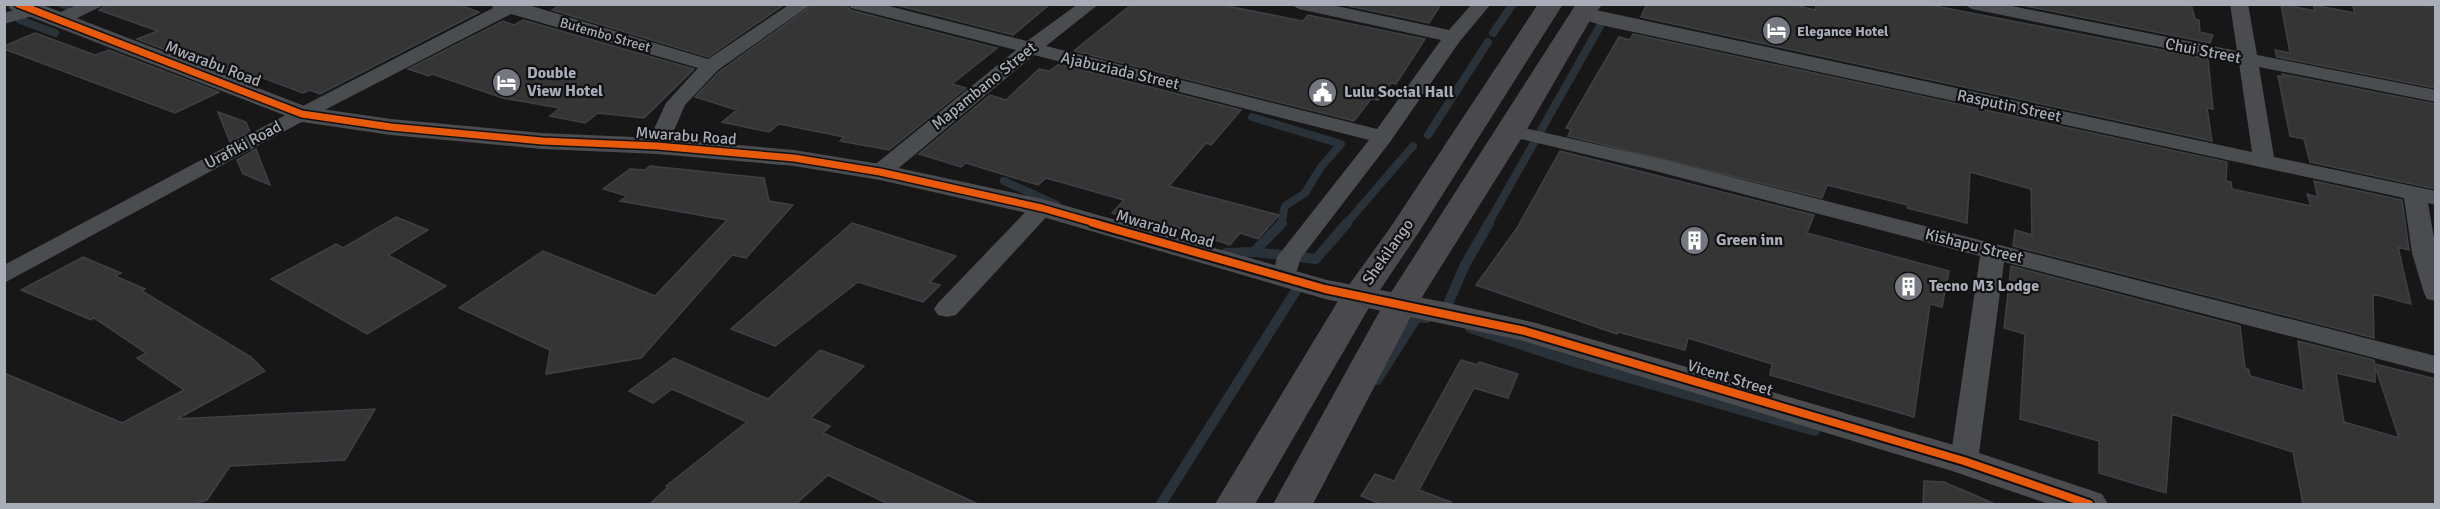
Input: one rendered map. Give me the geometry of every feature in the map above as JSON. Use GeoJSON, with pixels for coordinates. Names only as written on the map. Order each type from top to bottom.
{"type":"FeatureCollection","features":[{"type":"Feature","properties":{"kind":"main road","name":"Shekilango"},"geometry":{"type":"LineString","coordinates":[[1235,504],[1358,296],[1403,232],[1551,4]]}},
{"type":"Feature","properties":{"kind":"main road"},"geometry":{"type":"LineString","coordinates":[[1293,504],[1400,305],[1587,9]]}},
{"type":"Feature","properties":{"kind":"street"},"geometry":{"type":"LineString","coordinates":[[60,19],[97,4]]}},
{"type":"Feature","properties":{"kind":"street"},"geometry":{"type":"LineString","coordinates":[[657,146],[676,104],[711,66],[803,4]]}},
{"type":"Feature","properties":{"kind":"street","name":"Ajabuziada Street"},"geometry":{"type":"LineString","coordinates":[[857,4],[1028,50],[1382,137]]}},
{"type":"Feature","properties":{"kind":"street","name":"Mapambano Street"},"geometry":{"type":"LineString","coordinates":[[880,172],[1028,50],[1090,4]]}},
{"type":"Feature","properties":{"kind":"street"},"geometry":{"type":"LineString","coordinates":[[1299,4],[1453,37]]}},
{"type":"Feature","properties":{"kind":"street"},"geometry":{"type":"LineString","coordinates":[[1284,278],[1290,257],[1382,137],[1453,37],[1482,4]]}},
{"type":"Feature","properties":{"kind":"street","name":"Chui Street"},"geometry":{"type":"LineString","coordinates":[[1972,4],[2436,96]]}},
{"type":"Feature","properties":{"kind":"street"},"geometry":{"type":"LineString","coordinates":[[2239,4],[2264,161]]}},
{"type":"Feature","properties":{"kind":"street","name":"Butembo Street"},"geometry":{"type":"LineString","coordinates":[[508,6],[711,66]]}},
{"type":"Feature","properties":{"kind":"street","name":"Urafiki Road"},"geometry":{"type":"LineString","coordinates":[[4,275],[508,6]]}},
{"type":"Feature","properties":{"kind":"street"},"geometry":{"type":"LineString","coordinates":[[4,19],[25,7]]}},
{"type":"Feature","properties":{"kind":"street","name":"Mwarabu Road"},"geometry":{"type":"LineString","coordinates":[[25,7],[302,114],[391,127],[542,141],[657,146],[794,158],[880,172],[1042,208],[1284,278],[1358,296]]}},
{"type":"Feature","properties":{"kind":"street","name":"Rasputin Street"},"geometry":{"type":"LineString","coordinates":[[1587,9],[1601,19],[2425,196]]}},
{"type":"Feature","properties":{"kind":"street","name":"Kishapu Street"},"geometry":{"type":"LineString","coordinates":[[1511,131],[1538,140],[1653,164],[2436,365]]}},
{"type":"Feature","properties":{"kind":"street"},"geometry":{"type":"LineString","coordinates":[[2425,196],[2424,253],[2436,293]]}},
{"type":"Feature","properties":{"kind":"street"},"geometry":{"type":"LineString","coordinates":[[947,309],[1042,208]]}},
{"type":"Feature","properties":{"kind":"street"},"geometry":{"type":"LineString","coordinates":[[1964,461],[1993,251]]}},
{"type":"Feature","properties":{"kind":"street","name":"Vicent Street"},"geometry":{"type":"LineString","coordinates":[[1358,296],[1444,312],[1526,331],[1964,461],[2089,504]]}},
{"type":"Feature","properties":{"kind":"building"},"geometry":{"type":"Polygon","coordinates":[[[108,4],[457,4],[479,12],[320,94],[310,90],[303,93],[255,75],[244,80],[137,39],[158,31],[99,10],[108,4]]]}},
{"type":"Feature","properties":{"kind":"building"},"geometry":{"type":"Polygon","coordinates":[[[562,4],[785,4],[708,57],[552,10],[562,4]]]}},
{"type":"Feature","properties":{"kind":"building"},"geometry":{"type":"Polygon","coordinates":[[[814,4],[846,4],[850,10],[997,48],[952,84],[966,88],[889,150],[840,141],[844,137],[779,124],[769,132],[722,122],[737,110],[695,97],[719,72],[814,4]]]}},
{"type":"Feature","properties":{"kind":"building"},"geometry":{"type":"Polygon","coordinates":[[[892,4],[1050,4],[1013,35],[892,4]]]}},
{"type":"Feature","properties":{"kind":"building"},"geometry":{"type":"Polygon","coordinates":[[[1132,4],[1217,4],[1303,21],[1308,15],[1425,39],[1396,84],[1391,83],[1378,100],[1371,99],[1354,121],[1074,51],[1132,4]]]}},
{"type":"Feature","properties":{"kind":"building"},"geometry":{"type":"Polygon","coordinates":[[[1351,4],[1441,4],[1429,23],[1349,6],[1351,4]]]}},
{"type":"Feature","properties":{"kind":"building"},"geometry":{"type":"Polygon","coordinates":[[[1647,4],[1791,4],[1815,10],[1817,4],[1925,4],[2208,59],[2213,109],[2207,108],[2212,141],[1641,17],[1647,4]]]}},
{"type":"Feature","properties":{"kind":"building"},"geometry":{"type":"Polygon","coordinates":[[[2016,4],[2191,4],[2195,19],[2199,20],[2200,32],[2213,35],[2210,43],[2016,4]]]}},
{"type":"Feature","properties":{"kind":"building"},"geometry":{"type":"Polygon","coordinates":[[[2281,4],[2315,11],[2313,5],[2355,13],[2352,4],[2416,4],[2436,8],[2436,88],[2277,57],[2275,50],[2290,53],[2281,4]]]}},
{"type":"Feature","properties":{"kind":"building"},"geometry":{"type":"Polygon","coordinates":[[[523,20],[694,69],[644,118],[598,113],[585,123],[550,116],[560,108],[503,98],[432,74],[429,76],[408,69],[503,21],[514,25],[523,20]]]}},
{"type":"Feature","properties":{"kind":"building"},"geometry":{"type":"Polygon","coordinates":[[[35,33],[95,55],[109,50],[219,92],[175,113],[4,49],[4,46],[35,33]]]}},
{"type":"Feature","properties":{"kind":"building"},"geometry":{"type":"Polygon","coordinates":[[[1633,34],[2227,162],[2226,181],[2231,182],[2232,189],[2311,206],[2307,194],[2318,197],[2314,181],[2402,200],[2409,250],[2398,247],[2411,304],[2373,294],[2374,338],[2013,246],[2015,230],[2032,235],[2031,189],[1970,172],[1967,223],[1907,208],[1908,205],[1827,185],[1822,198],[1568,136],[1571,129],[1566,128],[1619,37],[1630,40],[1633,34]]]}},
{"type":"Feature","properties":{"kind":"building"},"geometry":{"type":"Polygon","coordinates":[[[1059,64],[1241,110],[1211,145],[1206,143],[1169,186],[1279,215],[1258,239],[1240,233],[1230,245],[1173,226],[1170,230],[1112,213],[1124,200],[1046,178],[1038,185],[966,163],[961,167],[919,154],[990,95],[1006,100],[1039,69],[1049,71],[1059,64]]]}},
{"type":"Feature","properties":{"kind":"building"},"geometry":{"type":"Polygon","coordinates":[[[2282,74],[2436,104],[2436,189],[2310,162],[2304,139],[2290,136],[2278,76],[2283,77],[2282,74]]]}},
{"type":"Feature","properties":{"kind":"building"},"geometry":{"type":"Polygon","coordinates":[[[218,112],[246,122],[250,132],[230,142],[218,112]]]}},
{"type":"Feature","properties":{"kind":"building"},"geometry":{"type":"Polygon","coordinates":[[[256,149],[270,185],[243,174],[237,160],[256,149]]]}},
{"type":"Feature","properties":{"kind":"building"},"geometry":{"type":"Polygon","coordinates":[[[1560,151],[1814,215],[1807,233],[1949,271],[1942,307],[1930,304],[1914,417],[1770,375],[1772,364],[1688,338],[1685,350],[1618,332],[1617,334],[1476,285],[1517,228],[1560,151]]]}},
{"type":"Feature","properties":{"kind":"building"},"geometry":{"type":"Polygon","coordinates":[[[650,166],[764,178],[769,201],[793,205],[746,258],[732,255],[641,358],[546,374],[550,350],[459,308],[543,251],[655,296],[727,220],[620,201],[627,196],[603,189],[630,169],[645,170],[650,166]]]}},
{"type":"Feature","properties":{"kind":"building"},"geometry":{"type":"Polygon","coordinates":[[[396,217],[428,230],[388,255],[446,286],[367,334],[271,279],[336,244],[343,248],[396,217]]]}},
{"type":"Feature","properties":{"kind":"building"},"geometry":{"type":"Polygon","coordinates":[[[852,223],[956,256],[930,282],[940,285],[923,302],[858,282],[775,346],[731,329],[852,223]]]}},
{"type":"Feature","properties":{"kind":"building"},"geometry":{"type":"Polygon","coordinates":[[[83,257],[121,273],[115,276],[145,289],[142,291],[251,357],[265,371],[177,419],[375,409],[345,460],[230,466],[207,500],[193,504],[4,504],[4,373],[122,423],[184,390],[137,358],[146,353],[94,318],[91,320],[21,290],[83,257]]]}},
{"type":"Feature","properties":{"kind":"building"},"geometry":{"type":"Polygon","coordinates":[[[2011,266],[2240,326],[2245,368],[2249,370],[2250,376],[2304,391],[2298,341],[2374,360],[2375,364],[2436,379],[2436,504],[2303,504],[2293,452],[2172,414],[2166,493],[2099,473],[2099,441],[2020,419],[2025,334],[2004,328],[2011,266]],[[2375,366],[2375,382],[2336,373],[2344,422],[2399,438],[2375,366]]]}},
{"type":"Feature","properties":{"kind":"building"},"geometry":{"type":"Polygon","coordinates":[[[820,350],[864,366],[811,418],[830,426],[823,433],[978,504],[888,504],[828,475],[796,504],[650,504],[668,487],[666,486],[747,422],[672,389],[653,403],[629,391],[674,358],[768,399],[820,350]]]}},
{"type":"Feature","properties":{"kind":"building"},"geometry":{"type":"Polygon","coordinates":[[[1461,360],[1478,365],[1479,362],[1518,374],[1508,398],[1474,388],[1419,490],[1451,502],[1451,504],[1381,504],[1361,496],[1375,474],[1394,481],[1461,360]]]}},
{"type":"Feature","properties":{"kind":"building"},"geometry":{"type":"Polygon","coordinates":[[[1924,481],[1944,482],[1995,504],[1923,504],[1924,481]]]}},
{"type":"Feature","properties":{"kind":"waterway"},"geometry":{"type":"LineString","coordinates":[[62,4],[76,9]]}},
{"type":"Feature","properties":{"kind":"waterway"},"geometry":{"type":"LineString","coordinates":[[1493,33],[1513,4]]}},
{"type":"Feature","properties":{"kind":"waterway"},"geometry":{"type":"LineString","coordinates":[[20,20],[55,33]]}},
{"type":"Feature","properties":{"kind":"waterway"},"geometry":{"type":"LineString","coordinates":[[1488,224],[1600,26]]}},
{"type":"Feature","properties":{"kind":"waterway"},"geometry":{"type":"LineString","coordinates":[[1428,135],[1488,42]]}},
{"type":"Feature","properties":{"kind":"waterway"},"geometry":{"type":"LineString","coordinates":[[1252,117],[1341,144],[1321,167],[1305,193],[1285,206],[1281,224]]}},
{"type":"Feature","properties":{"kind":"waterway"},"geometry":{"type":"LineString","coordinates":[[1346,224],[1413,146]]}},
{"type":"Feature","properties":{"kind":"waterway"},"geometry":{"type":"LineString","coordinates":[[1004,181],[1057,205]]}},
{"type":"Feature","properties":{"kind":"waterway"},"geometry":{"type":"LineString","coordinates":[[1254,252],[1282,223]]}},
{"type":"Feature","properties":{"kind":"waterway"},"geometry":{"type":"LineString","coordinates":[[1254,252],[1316,259],[1347,223]]}},
{"type":"Feature","properties":{"kind":"waterway"},"geometry":{"type":"LineString","coordinates":[[1444,313],[1465,265],[1489,223]]}},
{"type":"Feature","properties":{"kind":"waterway"},"geometry":{"type":"LineString","coordinates":[[1226,253],[1254,252]]}},
{"type":"Feature","properties":{"kind":"waterway"},"geometry":{"type":"LineString","coordinates":[[1161,504],[1297,289]]}},
{"type":"Feature","properties":{"kind":"waterway"},"geometry":{"type":"LineString","coordinates":[[1377,380],[1417,317],[1427,318]]}},
{"type":"Feature","properties":{"kind":"waterway"},"geometry":{"type":"LineString","coordinates":[[1470,328],[1580,364],[1815,431]]}},
{"type":"Feature","properties":{"kind":"cycle path"},"geometry":{"type":"LineString","coordinates":[[18,4],[302,114],[391,127],[542,141],[657,146],[794,158],[880,172],[1042,208],[1325,289],[1444,312],[1525,331],[1964,461],[2089,504]]}},
{"type":"Feature","properties":{"kind":"place","name":"Elegance Hotel"},"geometry":{"type":"Point","coordinates":[1776,31]}},
{"type":"Feature","properties":{"kind":"place","name":"Double View Hotel"},"geometry":{"type":"Point","coordinates":[506,82]}},
{"type":"Feature","properties":{"kind":"place","name":"Lulu Social Hall"},"geometry":{"type":"Point","coordinates":[1323,92]}},
{"type":"Feature","properties":{"kind":"place","name":"Green inn"},"geometry":{"type":"Point","coordinates":[1695,240]}},
{"type":"Feature","properties":{"kind":"place","name":"Tecno M3 Lodge"},"geometry":{"type":"Point","coordinates":[1908,286]}}]}
